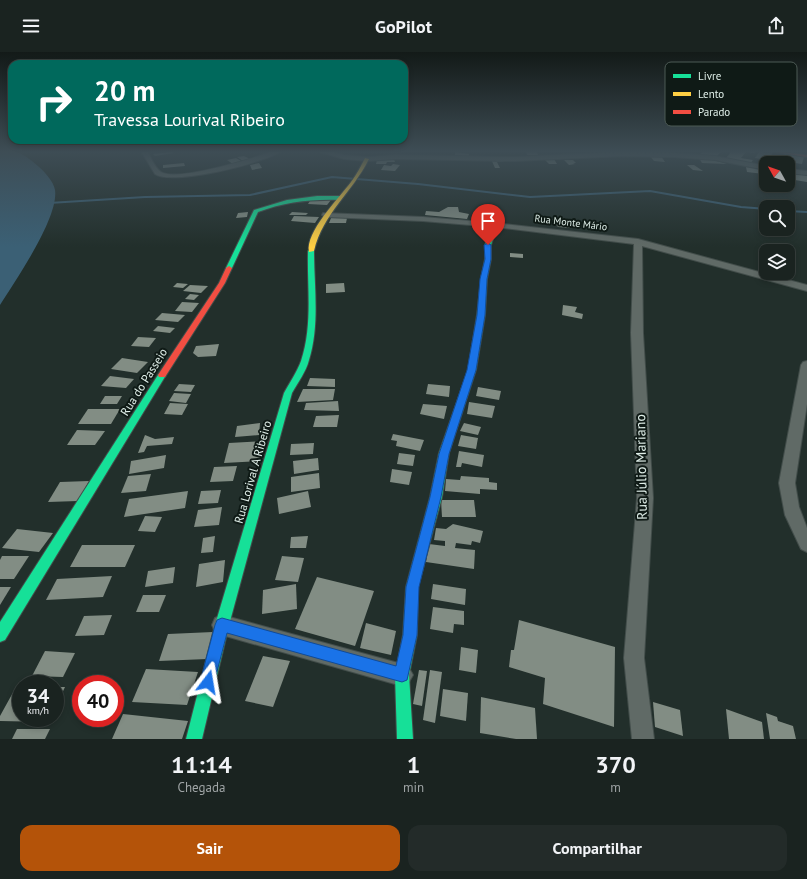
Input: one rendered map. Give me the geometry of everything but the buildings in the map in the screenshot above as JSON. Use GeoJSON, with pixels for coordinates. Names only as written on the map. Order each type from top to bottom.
{"type":"FeatureCollection","features":[{"type":"Feature","properties":{"kind":"street","name":"Rua Lorival A Ribeiro"},"geometry":{"type":"LineString","coordinates":[[194,739],[222,625],[288,393],[303,365],[306,356],[310,338],[310,264],[313,242],[326,215],[353,183]]}},
{"type":"Feature","properties":{"kind":"street","name":"Rua do Passeio"},"geometry":{"type":"LineString","coordinates":[[0,635],[169,363],[222,282],[256,211],[276,202],[291,199],[312,197],[339,198]]}},
{"type":"Feature","properties":{"kind":"street","name":"Rua Monte Mário"},"geometry":{"type":"LineString","coordinates":[[326,215],[423,219],[495,225],[638,242],[807,288]]}},
{"type":"Feature","properties":{"kind":"street"},"geometry":{"type":"LineString","coordinates":[[405,739],[402,675],[410,635],[412,587],[436,497],[444,454],[472,370],[481,315],[484,279],[488,259],[488,245],[495,225]]}},
{"type":"Feature","properties":{"kind":"street","name":"Rua Júlio Mariano"},"geometry":{"type":"LineString","coordinates":[[638,242],[636,333],[645,498],[634,658],[643,739]]}},
{"type":"Feature","properties":{"kind":"street"},"geometry":{"type":"LineString","coordinates":[[807,365],[787,484],[789,503],[796,525],[807,544]]}},
{"type":"Feature","properties":{"kind":"street"},"geometry":{"type":"LineString","coordinates":[[222,625],[402,675]]}},
{"type":"Feature","properties":{"kind":"water"},"geometry":{"type":"Polygon","coordinates":[[[0,183],[53,183],[55,190],[54,202],[50,216],[35,249],[0,305],[0,183]]]}},
{"type":"Feature","properties":{"kind":"waterway"},"geometry":{"type":"LineString","coordinates":[[49,203],[145,197],[250,195],[304,183]]}},
{"type":"Feature","properties":{"kind":"waterway"},"geometry":{"type":"LineString","coordinates":[[406,183],[530,197],[650,191],[741,207],[759,208]]}},
{"type":"Feature","properties":{"kind":"waterway"},"geometry":{"type":"LineString","coordinates":[[795,211],[807,212]]}},
{"type":"Feature","properties":{"kind":"traffic: fast"},"geometry":{"type":"LineString","coordinates":[[229,268],[256,211],[287,201],[317,198],[339,198]]}},
{"type":"Feature","properties":{"kind":"traffic: fast"},"geometry":{"type":"LineString","coordinates":[[405,739],[402,675],[410,635],[412,587],[436,497],[444,453],[472,370],[481,315],[484,279],[488,259],[488,245],[495,225]]}},
{"type":"Feature","properties":{"kind":"traffic: fast"},"geometry":{"type":"LineString","coordinates":[[194,739],[222,625],[288,393],[302,369],[309,347],[312,320],[311,251]]}},
{"type":"Feature","properties":{"kind":"traffic: fast"},"geometry":{"type":"LineString","coordinates":[[0,635],[162,375]]}},
{"type":"Feature","properties":{"kind":"traffic: slow"},"geometry":{"type":"LineString","coordinates":[[311,251],[314,238],[320,225],[352,183]]}},
{"type":"Feature","properties":{"kind":"traffic: jam"},"geometry":{"type":"LineString","coordinates":[[162,375],[222,283],[229,268]]}},
{"type":"Feature","properties":{"kind":"route"},"geometry":{"type":"LineString","coordinates":[[208,682],[222,625],[402,675],[410,635],[412,587],[436,497],[444,454],[472,370],[481,315],[484,279],[488,259],[488,245]]}}]}
